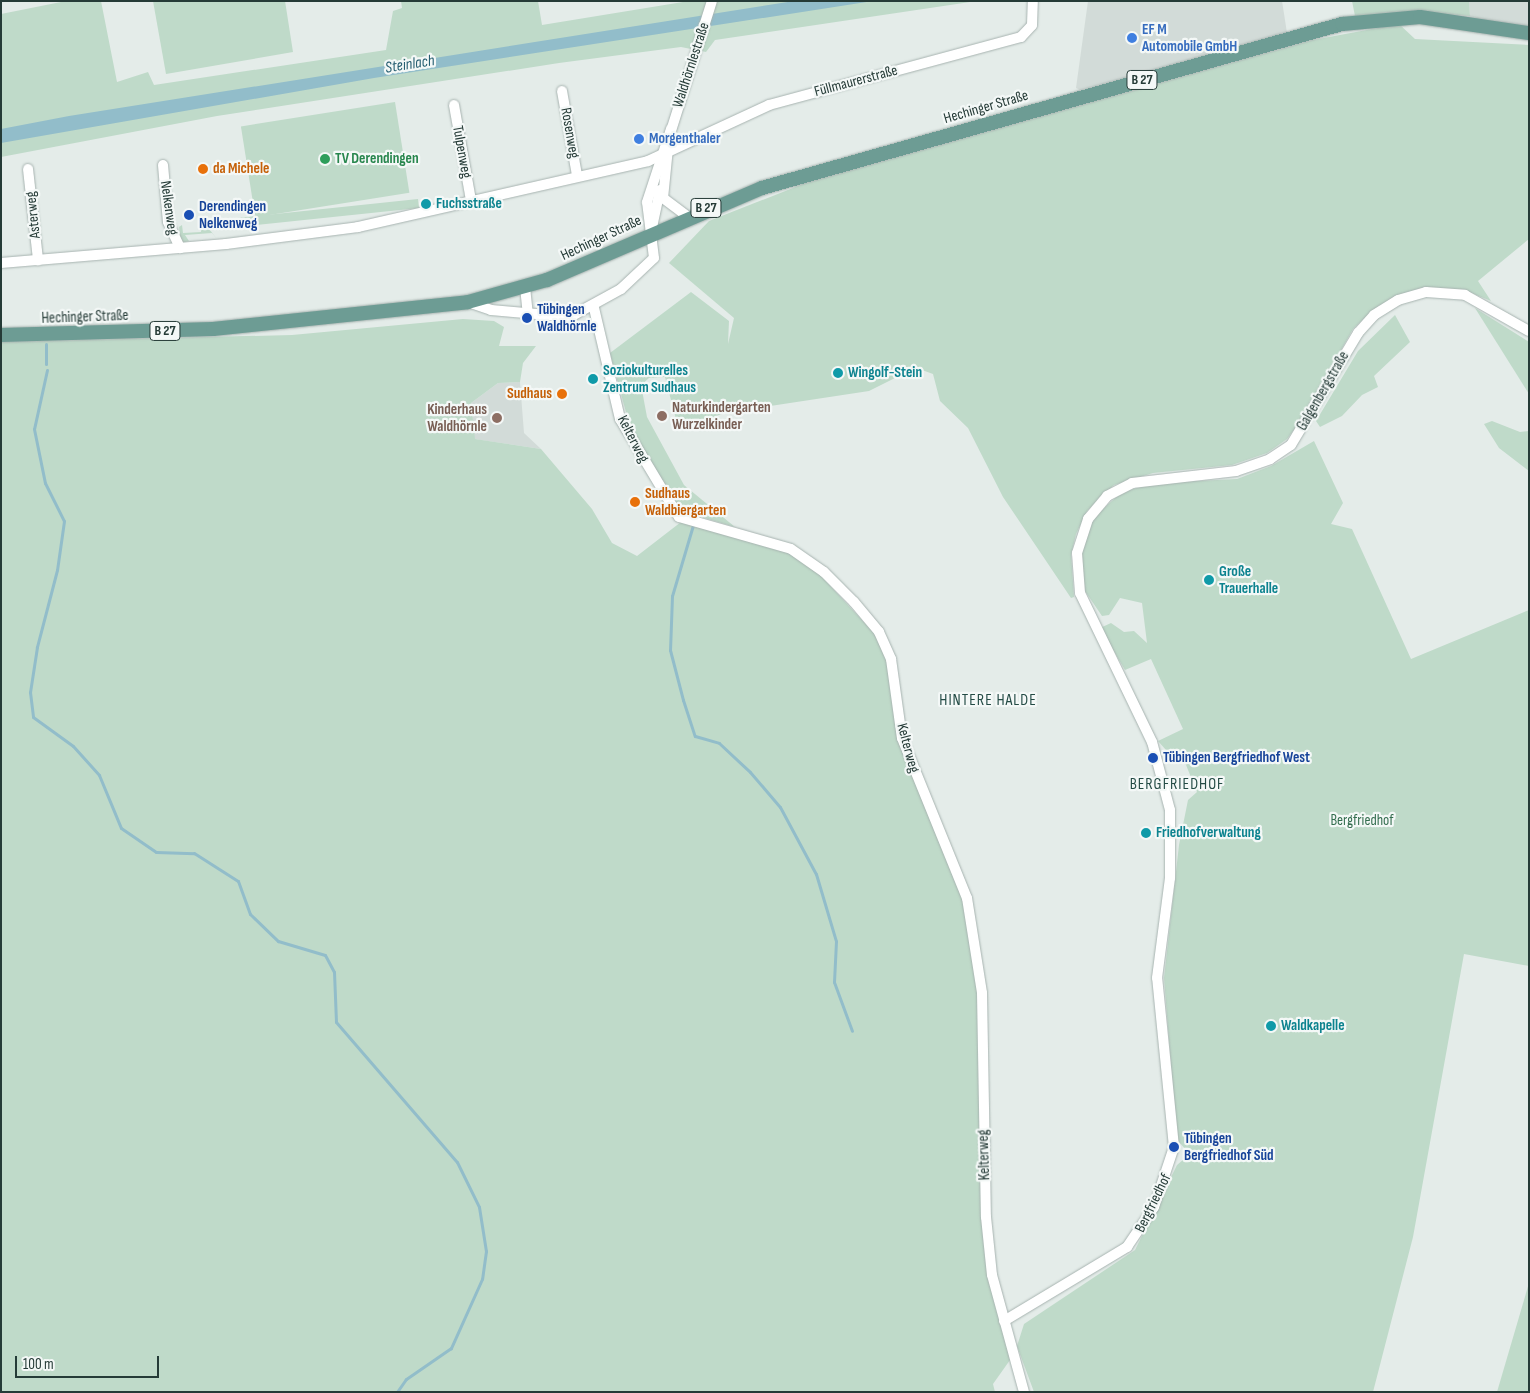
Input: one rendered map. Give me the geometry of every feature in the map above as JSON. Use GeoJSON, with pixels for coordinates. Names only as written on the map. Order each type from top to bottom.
{"type":"FeatureCollection","features":[{"type":"Feature","properties":{"kind":"main road","name":"Hechinger Straße"},"geometry":{"type":"LineString","coordinates":[[1,335],[213,329],[468,302],[525,288],[687,216],[781,182],[1348,23],[1427,17],[1529,33]]}},
{"type":"Feature","properties":{"kind":"street","name":"Waldhörnlestraße"},"geometry":{"type":"LineString","coordinates":[[654,258],[647,202],[712,1]]}},
{"type":"Feature","properties":{"kind":"street","name":"Füllmaurerstraße"},"geometry":{"type":"LineString","coordinates":[[663,154],[769,105],[1021,37],[1032,25],[1033,1]]}},
{"type":"Feature","properties":{"kind":"street","name":"Rosenweg"},"geometry":{"type":"LineString","coordinates":[[562,91],[577,175]]}},
{"type":"Feature","properties":{"kind":"street","name":"Tulpenweg"},"geometry":{"type":"LineString","coordinates":[[454,105],[471,200]]}},
{"type":"Feature","properties":{"kind":"street","name":"Waldhörnlestraße"},"geometry":{"type":"LineString","coordinates":[[651,233],[661,184],[663,154]]}},
{"type":"Feature","properties":{"kind":"street"},"geometry":{"type":"LineString","coordinates":[[1,263],[180,248],[358,227],[663,154]]}},
{"type":"Feature","properties":{"kind":"street","name":"Nelkenweg"},"geometry":{"type":"LineString","coordinates":[[164,165],[166,212],[172,240],[180,248]]}},
{"type":"Feature","properties":{"kind":"street","name":"Asterweg"},"geometry":{"type":"LineString","coordinates":[[28,170],[38,260]]}},
{"type":"Feature","properties":{"kind":"street"},"geometry":{"type":"LineString","coordinates":[[661,184],[663,198],[687,216]]}},
{"type":"Feature","properties":{"kind":"street","name":"Hechinger Straße"},"geometry":{"type":"LineString","coordinates":[[468,302],[485,309],[570,317],[594,308],[654,258]]}},
{"type":"Feature","properties":{"kind":"street"},"geometry":{"type":"LineString","coordinates":[[525,288],[528,314]]}},
{"type":"Feature","properties":{"kind":"street","name":"Galgenbergstraße"},"geometry":{"type":"LineString","coordinates":[[1077,553],[1088,519],[1117,489],[1152,479],[1236,471],[1270,459],[1290,445],[1358,333],[1374,315],[1398,300],[1426,292],[1465,295],[1529,331]]}},
{"type":"Feature","properties":{"kind":"street","name":"Kelterweg"},"geometry":{"type":"LineString","coordinates":[[594,308],[620,419],[679,517],[791,549],[824,572],[854,602],[879,632],[891,659],[902,738],[967,898],[982,993],[986,1216],[992,1275],[1024,1392]]}},
{"type":"Feature","properties":{"kind":"street","name":"Bergfriedhof"},"geometry":{"type":"LineString","coordinates":[[1004,1321],[1127,1247],[1154,1207],[1174,1147],[1157,978],[1170,878],[1170,810],[1152,742],[1080,593],[1077,553]]}},
{"type":"Feature","properties":{"kind":"shaded area"},"geometry":{"type":"Polygon","coordinates":[[[1088,1],[1282,1],[1287,33],[1080,90],[1076,88],[1088,1]]]}},
{"type":"Feature","properties":{"kind":"shaded area"},"geometry":{"type":"Polygon","coordinates":[[[1469,1],[1529,1],[1529,33],[1470,16],[1469,1]]]}},
{"type":"Feature","properties":{"kind":"shaded area","name":"Kinderhaus Waldhörnle"},"geometry":{"type":"Polygon","coordinates":[[[520,382],[524,433],[541,449],[474,439],[471,403],[498,383],[520,382]]]}},
{"type":"Feature","properties":{"kind":"green space"},"geometry":{"type":"Polygon","coordinates":[[[66,1],[101,1],[117,82],[148,72],[154,85],[386,50],[393,11],[402,8],[401,1],[538,1],[542,25],[689,1],[977,1],[715,40],[706,52],[681,47],[559,63],[217,116],[1,157],[1,14],[66,1]]]}},
{"type":"Feature","properties":{"kind":"green space"},"geometry":{"type":"Polygon","coordinates":[[[153,1],[285,1],[293,52],[166,74],[153,1]]]}},
{"type":"Feature","properties":{"kind":"green space"},"geometry":{"type":"Polygon","coordinates":[[[1352,1],[1469,1],[1470,16],[1408,11],[1355,16],[1352,1]]]}},
{"type":"Feature","properties":{"kind":"green space"},"geometry":{"type":"Polygon","coordinates":[[[1399,24],[1415,39],[1529,45],[1529,239],[1478,281],[1491,301],[1464,290],[1424,288],[1396,296],[1372,311],[1353,329],[1301,420],[1287,439],[1267,453],[1232,465],[1153,473],[1114,485],[1087,511],[1076,534],[1071,555],[1074,597],[1071,598],[1003,497],[968,428],[940,401],[933,374],[922,370],[913,369],[869,391],[724,413],[679,431],[665,377],[649,378],[641,385],[647,417],[684,485],[735,527],[681,511],[643,452],[627,416],[610,353],[691,292],[729,321],[728,344],[734,318],[669,263],[709,221],[803,184],[1313,40],[1399,24]]]}},
{"type":"Feature","properties":{"kind":"green space","name":"TV Derendingen"},"geometry":{"type":"Polygon","coordinates":[[[395,102],[409,193],[255,217],[241,126],[395,102]]]}},
{"type":"Feature","properties":{"kind":"green space"},"geometry":{"type":"Polygon","coordinates":[[[418,199],[419,208],[239,227],[238,218],[418,199]]]}},
{"type":"Feature","properties":{"kind":"green space"},"geometry":{"type":"Polygon","coordinates":[[[200,223],[206,225],[217,239],[212,233],[185,235],[189,241],[181,243],[179,227],[182,225],[183,233],[201,232],[200,223]]]}},
{"type":"Feature","properties":{"kind":"green space"},"geometry":{"type":"Polygon","coordinates":[[[1475,308],[1529,342],[1529,394],[1475,308]]]}},
{"type":"Feature","properties":{"kind":"green space"},"geometry":{"type":"Polygon","coordinates":[[[1395,315],[1410,342],[1374,376],[1378,387],[1362,395],[1342,416],[1320,427],[1316,421],[1358,351],[1395,315]]]}},
{"type":"Feature","properties":{"kind":"green space"},"geometry":{"type":"Polygon","coordinates":[[[463,319],[494,321],[504,327],[499,346],[536,346],[523,363],[520,382],[498,383],[471,403],[475,439],[541,449],[592,509],[612,543],[637,556],[681,522],[787,552],[820,575],[875,634],[888,660],[899,740],[963,900],[978,994],[983,1218],[1010,1360],[993,1384],[995,1392],[1,1392],[1,342],[292,335],[463,319]]]}},
{"type":"Feature","properties":{"kind":"green space"},"geometry":{"type":"Polygon","coordinates":[[[1492,421],[1520,432],[1529,431],[1529,471],[1499,448],[1484,424],[1492,421]]]}},
{"type":"Feature","properties":{"kind":"green space","name":"Bergfriedhof"},"geometry":{"type":"Polygon","coordinates":[[[1314,441],[1343,503],[1331,524],[1352,529],[1411,659],[1529,610],[1529,966],[1464,954],[1413,1237],[1373,1392],[1034,1392],[1017,1346],[1024,1324],[1135,1250],[1177,1165],[1190,1154],[1177,1140],[1164,978],[1179,845],[1188,800],[1197,792],[1184,760],[1174,759],[1158,741],[1183,729],[1151,659],[1125,670],[1100,628],[1111,623],[1124,632],[1134,631],[1147,643],[1142,603],[1120,598],[1109,615],[1102,616],[1085,591],[1081,553],[1094,517],[1122,492],[1156,483],[1237,479],[1271,466],[1314,441]]]}},
{"type":"Feature","properties":{"kind":"green space"},"geometry":{"type":"Polygon","coordinates":[[[1529,1283],[1529,1392],[1497,1392],[1529,1283]]]}},
{"type":"Feature","properties":{"kind":"water","name":"Steinlach"},"geometry":{"type":"Polygon","coordinates":[[[794,1],[873,1],[374,78],[1,143],[1,129],[69,116],[794,1]]]}},
{"type":"Feature","properties":{"kind":"waterway"},"geometry":{"type":"LineString","coordinates":[[46,344],[46,364]]}},
{"type":"Feature","properties":{"kind":"waterway"},"geometry":{"type":"LineString","coordinates":[[47,370],[34,429],[45,483],[64,521],[57,570],[37,647],[30,692],[33,717],[73,746],[99,775],[121,828],[156,852],[194,853],[238,881],[250,914],[278,941],[325,955],[334,972],[336,1022],[457,1162],[479,1207],[486,1251],[482,1279],[451,1348],[406,1379],[397,1392]]}},
{"type":"Feature","properties":{"kind":"waterway"},"geometry":{"type":"LineString","coordinates":[[693,525],[672,596],[670,650],[683,700],[695,736],[719,743],[750,772],[780,807],[816,874],[836,941],[834,982],[852,1031]]}},
{"type":"Feature","properties":{"kind":"place","name":"EF M Automobile GmbH"},"geometry":{"type":"Point","coordinates":[1132,38]}},
{"type":"Feature","properties":{"kind":"place","name":"Morgenthaler"},"geometry":{"type":"Point","coordinates":[639,139]}},
{"type":"Feature","properties":{"kind":"place","name":"TV Derendingen"},"geometry":{"type":"Point","coordinates":[325,159]}},
{"type":"Feature","properties":{"kind":"place","name":"da Michele"},"geometry":{"type":"Point","coordinates":[203,169]}},
{"type":"Feature","properties":{"kind":"place","name":"Fuchsstraße"},"geometry":{"type":"Point","coordinates":[426,204]}},
{"type":"Feature","properties":{"kind":"place","name":"Derendingen Nelkenweg"},"geometry":{"type":"Point","coordinates":[189,215]}},
{"type":"Feature","properties":{"kind":"place","name":"Tübingen Waldhörnle"},"geometry":{"type":"Point","coordinates":[527,318]}},
{"type":"Feature","properties":{"kind":"place","name":"Wingolf-Stein"},"geometry":{"type":"Point","coordinates":[838,373]}},
{"type":"Feature","properties":{"kind":"place","name":"Soziokulturelles Zentrum Sudhaus"},"geometry":{"type":"Point","coordinates":[593,379]}},
{"type":"Feature","properties":{"kind":"place","name":"Sudhaus"},"geometry":{"type":"Point","coordinates":[562,394]}},
{"type":"Feature","properties":{"kind":"place","name":"Naturkindergarten Wurzelkinder"},"geometry":{"type":"Point","coordinates":[662,416]}},
{"type":"Feature","properties":{"kind":"place","name":"Kinderhaus Waldhörnle"},"geometry":{"type":"Point","coordinates":[497,418]}},
{"type":"Feature","properties":{"kind":"place","name":"Sudhaus Waldbiergarten"},"geometry":{"type":"Point","coordinates":[635,502]}},
{"type":"Feature","properties":{"kind":"place","name":"Große Trauerhalle"},"geometry":{"type":"Point","coordinates":[1209,580]}},
{"type":"Feature","properties":{"kind":"place","name":"Tübingen Bergfriedhof West"},"geometry":{"type":"Point","coordinates":[1153,758]}},
{"type":"Feature","properties":{"kind":"place","name":"Friedhofverwaltung"},"geometry":{"type":"Point","coordinates":[1146,833]}},
{"type":"Feature","properties":{"kind":"place","name":"Waldkapelle"},"geometry":{"type":"Point","coordinates":[1271,1026]}},
{"type":"Feature","properties":{"kind":"place","name":"Tübingen Bergfriedhof Süd"},"geometry":{"type":"Point","coordinates":[1174,1147]}},
{"type":"Feature","properties":{"kind":"district","name":"HINTERE HALDE"},"geometry":{"type":"Point","coordinates":[988,701]}},
{"type":"Feature","properties":{"kind":"district","name":"BERGFRIEDHOF"},"geometry":{"type":"Point","coordinates":[1177,785]}}]}
